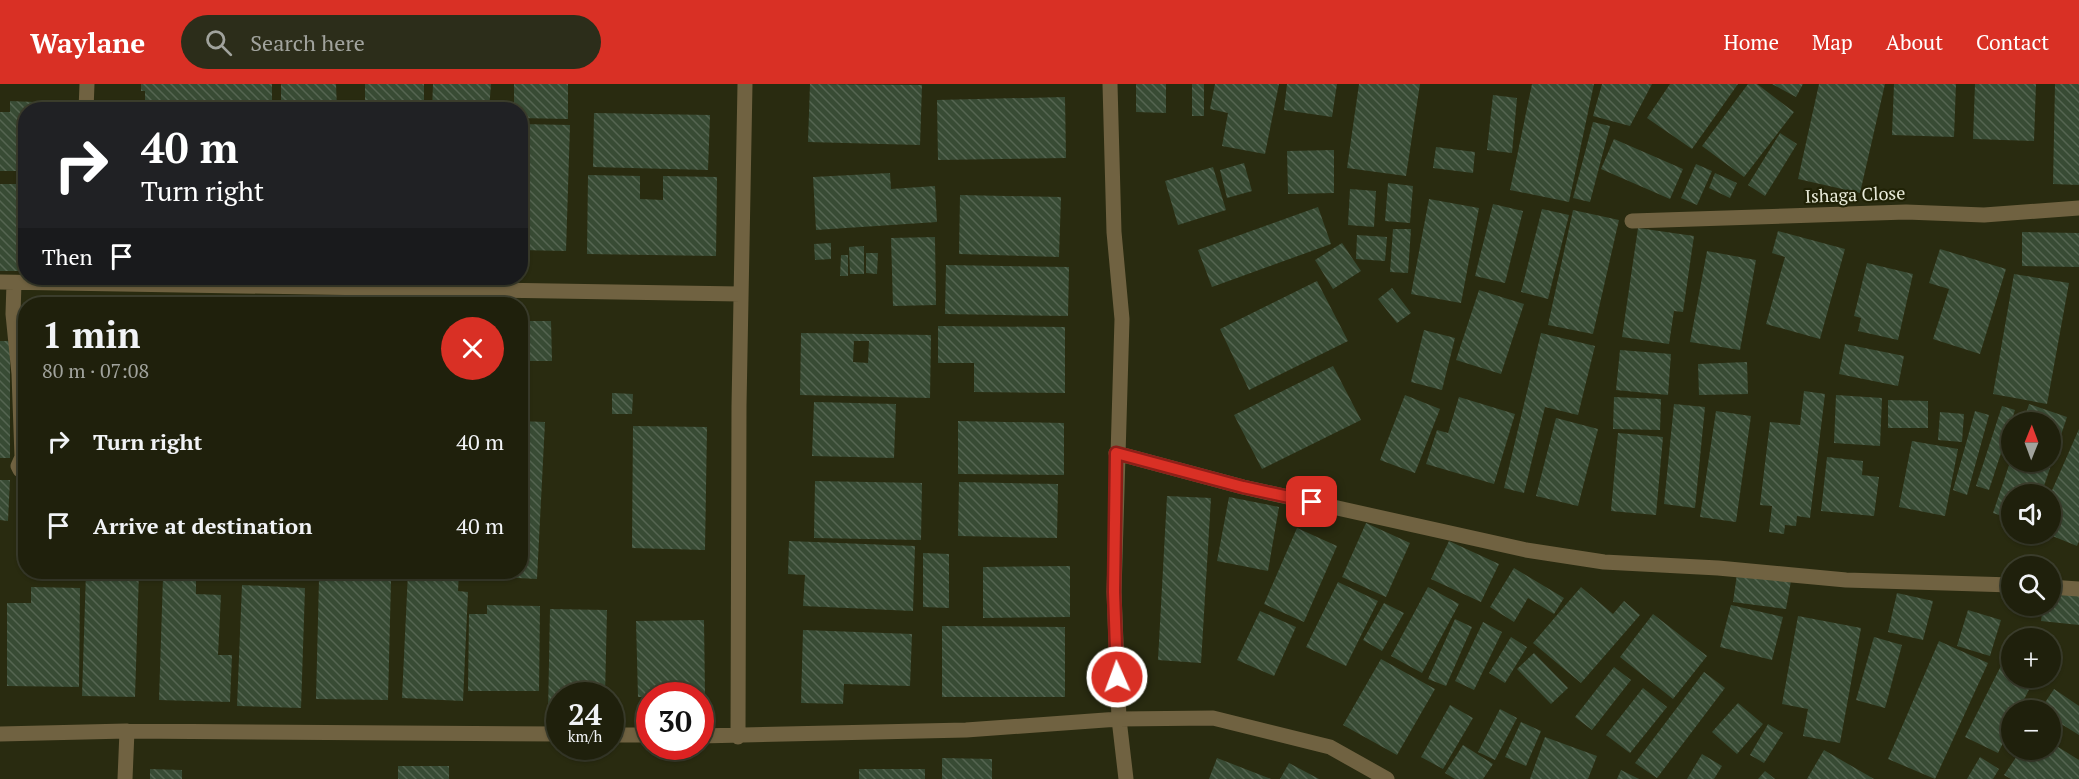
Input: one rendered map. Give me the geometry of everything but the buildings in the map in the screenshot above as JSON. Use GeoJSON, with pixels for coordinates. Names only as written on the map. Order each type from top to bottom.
{"type":"FeatureCollection","features":[{"type":"Feature","properties":{"kind":"street"},"geometry":{"type":"LineString","coordinates":[[86,102],[87,84]]}},
{"type":"Feature","properties":{"kind":"street"},"geometry":{"type":"LineString","coordinates":[[738,737],[740,294],[745,84]]}},
{"type":"Feature","properties":{"kind":"street"},"geometry":{"type":"LineString","coordinates":[[1110,84],[1114,232],[1122,319],[1116,453],[1114,592],[1119,719],[1126,779]]}},
{"type":"Feature","properties":{"kind":"street","name":"Ishaga Close"},"geometry":{"type":"LineString","coordinates":[[1632,221],[1906,212],[1984,215],[2079,208]]}},
{"type":"Feature","properties":{"kind":"street"},"geometry":{"type":"LineString","coordinates":[[7,282],[18,364]]}},
{"type":"Feature","properties":{"kind":"street"},"geometry":{"type":"LineString","coordinates":[[280,285],[740,294]]}},
{"type":"Feature","properties":{"kind":"street"},"geometry":{"type":"LineString","coordinates":[[1116,453],[1243,487],[1515,547],[1604,562],[1718,568],[1846,580],[2001,585]]}},
{"type":"Feature","properties":{"kind":"street"},"geometry":{"type":"LineString","coordinates":[[2061,588],[2079,589]]}},
{"type":"Feature","properties":{"kind":"street"},"geometry":{"type":"LineString","coordinates":[[714,736],[966,730],[1119,719],[1213,718],[1330,747],[1387,779]]}},
{"type":"Feature","properties":{"kind":"street"},"geometry":{"type":"LineString","coordinates":[[125,779],[127,731]]}},
{"type":"Feature","properties":{"kind":"street"},"geometry":{"type":"LineString","coordinates":[[0,734],[127,731],[546,734]]}},
{"type":"Feature","properties":{"kind":"route"},"geometry":{"type":"LineString","coordinates":[[1117,677],[1114,592],[1116,453],[1243,487],[1312,502]]}}]}
